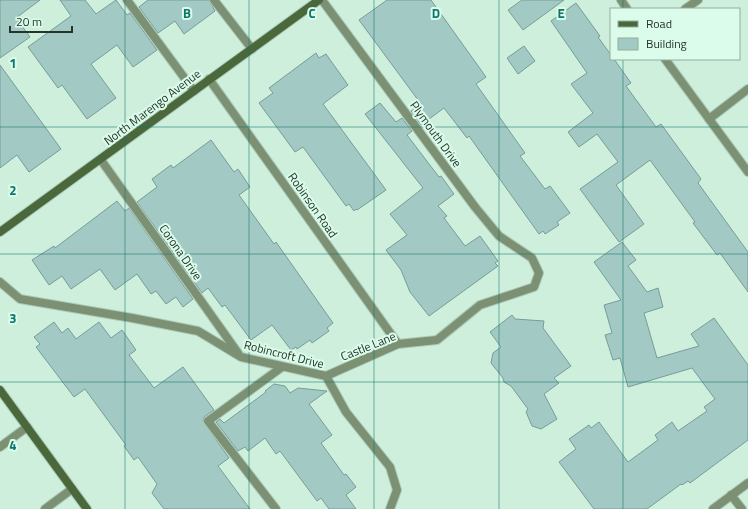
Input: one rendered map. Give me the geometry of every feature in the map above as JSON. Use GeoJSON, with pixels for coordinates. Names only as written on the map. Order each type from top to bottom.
{"type":"FeatureCollection","features":[{"type":"Feature","properties":{"kind":"street"},"geometry":{"type":"LineString","coordinates":[[127,0],[194,91]]}},
{"type":"Feature","properties":{"kind":"street"},"geometry":{"type":"LineString","coordinates":[[214,0],[252,49]]}},
{"type":"Feature","properties":{"kind":"street","name":"North Marengo Avenue"},"geometry":{"type":"LineString","coordinates":[[0,232],[319,0]]}},
{"type":"Feature","properties":{"kind":"street","name":"Plymouth Drive"},"geometry":{"type":"LineString","coordinates":[[322,0],[499,236],[532,258],[539,273]]}},
{"type":"Feature","properties":{"kind":"street"},"geometry":{"type":"LineString","coordinates":[[686,8],[698,0]]}},
{"type":"Feature","properties":{"kind":"street"},"geometry":{"type":"LineString","coordinates":[[666,60],[748,172]]}},
{"type":"Feature","properties":{"kind":"street","name":"Robinson Road"},"geometry":{"type":"LineString","coordinates":[[209,79],[398,344]]}},
{"type":"Feature","properties":{"kind":"street"},"geometry":{"type":"LineString","coordinates":[[710,119],[748,89]]}},
{"type":"Feature","properties":{"kind":"street","name":"Corona Drive"},"geometry":{"type":"LineString","coordinates":[[101,160],[241,357]]}},
{"type":"Feature","properties":{"kind":"street","name":"Castle Lane"},"geometry":{"type":"LineString","coordinates":[[326,376],[398,344],[437,340],[480,305],[534,287],[539,273]]}},
{"type":"Feature","properties":{"kind":"street","name":"Robincroft Drive"},"geometry":{"type":"LineString","coordinates":[[0,282],[20,299],[132,318],[198,332],[241,357],[326,376],[346,412],[390,467],[397,490],[390,509]]}},
{"type":"Feature","properties":{"kind":"street"},"geometry":{"type":"LineString","coordinates":[[276,509],[208,421],[282,367]]}},
{"type":"Feature","properties":{"kind":"street"},"geometry":{"type":"LineString","coordinates":[[0,390],[87,509]]}},
{"type":"Feature","properties":{"kind":"street"},"geometry":{"type":"LineString","coordinates":[[0,447],[27,427]]}},
{"type":"Feature","properties":{"kind":"street"},"geometry":{"type":"LineString","coordinates":[[713,509],[748,483]]}},
{"type":"Feature","properties":{"kind":"street"},"geometry":{"type":"LineString","coordinates":[[45,509],[72,489]]}},
{"type":"Feature","properties":{"kind":"street"},"geometry":{"type":"LineString","coordinates":[[732,495],[742,509]]}},
{"type":"Feature","properties":{"kind":"building"},"geometry":{"type":"Polygon","coordinates":[[[0,0],[40,0],[16,18],[30,37],[0,58],[0,0]]]}},
{"type":"Feature","properties":{"kind":"building"},"geometry":{"type":"Polygon","coordinates":[[[60,0],[85,0],[96,14],[116,0],[127,15],[130,13],[157,50],[133,67],[117,45],[91,64],[116,98],[87,119],[62,85],[58,88],[28,47],[71,16],[60,0]]]}},
{"type":"Feature","properties":{"kind":"building"},"geometry":{"type":"Polygon","coordinates":[[[148,0],[209,0],[215,11],[184,34],[175,21],[158,33],[139,7],[148,0]]]}},
{"type":"Feature","properties":{"kind":"building"},"geometry":{"type":"Polygon","coordinates":[[[387,0],[431,0],[486,77],[476,84],[525,153],[520,156],[545,189],[550,186],[570,213],[557,222],[559,225],[545,234],[543,231],[539,234],[469,136],[467,138],[444,108],[421,125],[411,111],[421,104],[359,20],[387,0]]]}},
{"type":"Feature","properties":{"kind":"building"},"geometry":{"type":"Polygon","coordinates":[[[522,0],[564,0],[523,30],[508,10],[522,0]]]}},
{"type":"Feature","properties":{"kind":"building"},"geometry":{"type":"Polygon","coordinates":[[[576,3],[600,36],[598,37],[610,54],[610,60],[615,60],[631,83],[626,86],[656,127],[661,124],[701,179],[698,183],[748,252],[748,292],[720,253],[717,255],[693,223],[695,222],[650,160],[616,185],[644,224],[619,242],[580,189],[618,162],[597,134],[579,147],[568,132],[593,113],[571,84],[587,73],[551,21],[576,3]]]}},
{"type":"Feature","properties":{"kind":"building"},"geometry":{"type":"Polygon","coordinates":[[[524,46],[535,61],[518,74],[507,58],[524,46]]]}},
{"type":"Feature","properties":{"kind":"building"},"geometry":{"type":"Polygon","coordinates":[[[316,53],[319,58],[326,54],[348,85],[323,104],[386,190],[354,211],[349,204],[346,206],[303,147],[295,152],[259,103],[273,93],[269,88],[316,53]]]}},
{"type":"Feature","properties":{"kind":"building"},"geometry":{"type":"Polygon","coordinates":[[[0,65],[61,149],[29,172],[17,155],[0,168],[0,65]]]}},
{"type":"Feature","properties":{"kind":"building"},"geometry":{"type":"Polygon","coordinates":[[[380,103],[396,122],[402,118],[412,131],[407,135],[454,194],[438,206],[447,216],[444,218],[465,246],[480,236],[498,261],[495,263],[498,266],[429,316],[410,292],[401,270],[386,250],[407,235],[390,214],[423,188],[365,114],[380,103]]]}},
{"type":"Feature","properties":{"kind":"building"},"geometry":{"type":"Polygon","coordinates":[[[211,140],[234,172],[238,169],[250,187],[239,195],[274,244],[276,242],[333,323],[327,328],[329,331],[312,343],[310,340],[297,349],[296,347],[291,350],[272,325],[251,340],[225,305],[222,307],[208,288],[202,293],[137,202],[157,187],[152,179],[171,165],[173,168],[211,140]]]}},
{"type":"Feature","properties":{"kind":"building"},"geometry":{"type":"Polygon","coordinates":[[[117,201],[125,211],[129,208],[193,299],[183,307],[176,297],[166,304],[156,291],[151,294],[137,274],[115,290],[100,269],[71,289],[62,276],[49,285],[32,260],[54,246],[55,248],[117,201]]]}},
{"type":"Feature","properties":{"kind":"building"},"geometry":{"type":"Polygon","coordinates":[[[622,242],[636,260],[628,266],[647,292],[658,288],[663,307],[644,313],[657,358],[699,346],[691,334],[714,318],[748,365],[748,440],[690,483],[688,481],[682,485],[681,484],[647,509],[594,509],[559,462],[576,449],[569,439],[589,425],[591,428],[599,422],[628,462],[658,440],[655,435],[672,422],[678,431],[707,411],[704,407],[715,399],[692,368],[628,387],[620,358],[613,360],[605,335],[612,333],[604,305],[621,300],[594,262],[622,242]]]}},
{"type":"Feature","properties":{"kind":"building"},"geometry":{"type":"Polygon","coordinates":[[[512,315],[515,319],[544,321],[543,328],[571,366],[554,378],[559,383],[544,394],[557,419],[541,429],[532,426],[526,412],[528,409],[511,386],[504,382],[503,378],[491,363],[493,353],[501,347],[490,332],[512,315]]]}},
{"type":"Feature","properties":{"kind":"building"},"geometry":{"type":"Polygon","coordinates":[[[54,322],[62,333],[68,328],[76,339],[99,322],[111,338],[122,330],[136,350],[129,355],[154,388],[183,367],[214,410],[204,417],[203,421],[229,458],[218,466],[250,509],[164,509],[152,493],[157,484],[138,457],[134,460],[124,446],[126,445],[85,389],[74,397],[36,347],[40,344],[34,337],[54,322]]]}},
{"type":"Feature","properties":{"kind":"building"},"geometry":{"type":"Polygon","coordinates":[[[274,384],[285,386],[290,393],[298,388],[327,391],[309,404],[332,435],[321,443],[344,475],[346,474],[356,487],[346,495],[356,509],[329,509],[321,498],[317,501],[280,451],[276,454],[265,438],[248,451],[245,447],[238,451],[216,422],[220,419],[224,423],[266,392],[265,391],[274,384]]]}}]}
